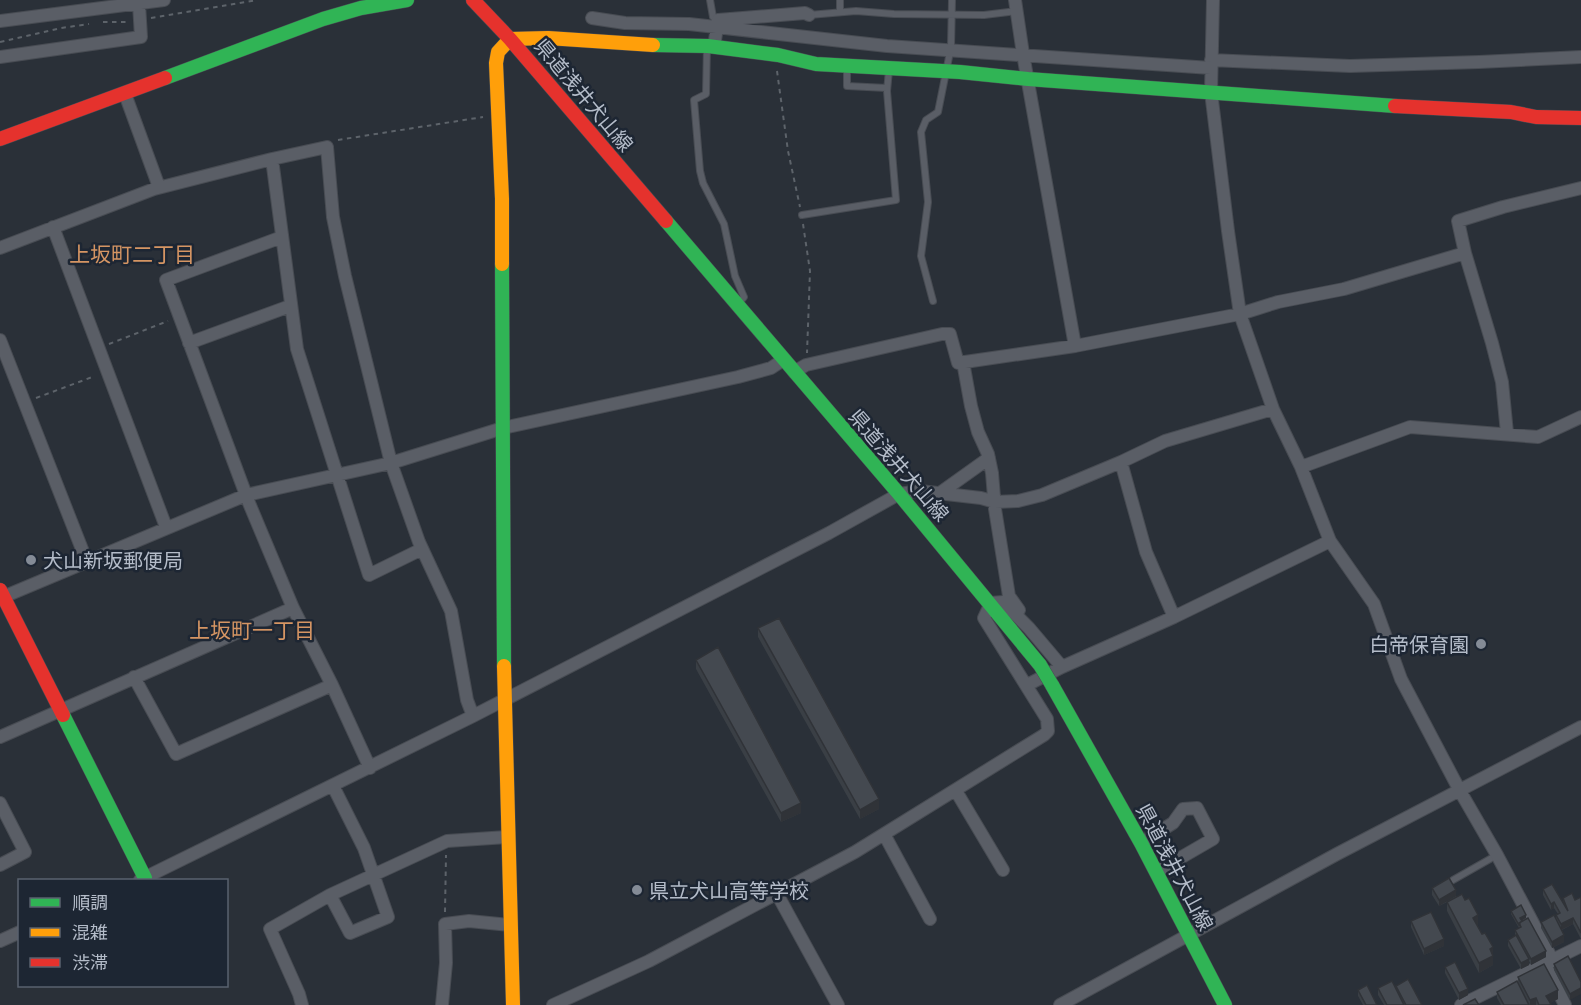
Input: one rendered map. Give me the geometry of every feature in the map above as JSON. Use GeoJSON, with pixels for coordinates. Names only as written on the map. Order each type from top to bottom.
{"type":"FeatureCollection","features":[{"type":"Feature","properties":{"kind":"street"},"geometry":{"type":"LineString","coordinates":[[0,21],[164,0]]}},
{"type":"Feature","properties":{"kind":"street"},"geometry":{"type":"LineString","coordinates":[[0,139],[323,19],[361,8],[407,0]]}},
{"type":"Feature","properties":{"kind":"street","name":"県道浅井犬山線"},"geometry":{"type":"LineString","coordinates":[[473,0],[510,39],[899,494],[1039,664],[1141,843],[1225,1005]]}},
{"type":"Feature","properties":{"kind":"street"},"geometry":{"type":"LineString","coordinates":[[1213,0],[1211,92],[1240,314],[1273,409],[1301,467],[1330,541],[1374,604],[1401,679],[1460,791],[1497,855],[1549,963],[1565,1005]]}},
{"type":"Feature","properties":{"kind":"street"},"geometry":{"type":"LineString","coordinates":[[0,57],[141,37],[139,4]]}},
{"type":"Feature","properties":{"kind":"street"},"geometry":{"type":"LineString","coordinates":[[1016,6],[1075,346]]}},
{"type":"Feature","properties":{"kind":"street"},"geometry":{"type":"LineString","coordinates":[[592,18],[625,23],[717,24],[805,13],[809,15]]}},
{"type":"Feature","properties":{"kind":"street"},"geometry":{"type":"LineString","coordinates":[[710,46],[717,24]]}},
{"type":"Feature","properties":{"kind":"street"},"geometry":{"type":"LineString","coordinates":[[717,24],[836,42],[950,51],[1211,64],[1350,66],[1581,57]]}},
{"type":"Feature","properties":{"kind":"street"},"geometry":{"type":"LineString","coordinates":[[513,1005],[507,837],[502,199],[498,115],[498,52],[510,39],[548,38],[635,45],[710,46],[778,55],[816,64],[1348,103],[1511,112],[1536,117],[1581,118]]}},
{"type":"Feature","properties":{"kind":"street"},"geometry":{"type":"LineString","coordinates":[[125,94],[159,187]]}},
{"type":"Feature","properties":{"kind":"street"},"geometry":{"type":"LineString","coordinates":[[0,248],[159,187],[327,147],[333,217],[390,463],[422,549],[451,612],[467,700],[473,716]]}},
{"type":"Feature","properties":{"kind":"street"},"geometry":{"type":"LineString","coordinates":[[272,159],[297,349],[369,575],[422,549]]}},
{"type":"Feature","properties":{"kind":"street"},"geometry":{"type":"LineString","coordinates":[[1507,433],[1502,382],[1458,221],[1503,207],[1581,188]]}},
{"type":"Feature","properties":{"kind":"street"},"geometry":{"type":"LineString","coordinates":[[53,227],[166,527]]}},
{"type":"Feature","properties":{"kind":"street"},"geometry":{"type":"LineString","coordinates":[[282,237],[166,280],[246,495],[293,608],[370,768]]}},
{"type":"Feature","properties":{"kind":"street"},"geometry":{"type":"LineString","coordinates":[[794,372],[806,365],[942,334],[950,334],[958,363],[1075,346],[1240,314],[1278,302],[1344,289],[1465,253]]}},
{"type":"Feature","properties":{"kind":"street"},"geometry":{"type":"LineString","coordinates":[[189,343],[290,306]]}},
{"type":"Feature","properties":{"kind":"street"},"geometry":{"type":"LineString","coordinates":[[0,340],[3,355],[25,402],[87,562]]}},
{"type":"Feature","properties":{"kind":"street"},"geometry":{"type":"LineString","coordinates":[[783,360],[771,368],[738,377],[503,428],[471,436],[390,463],[246,495],[87,562],[1,594],[61,709],[142,879],[473,716],[829,533],[899,494],[920,491],[981,498],[995,502],[1018,501],[1041,495],[1165,441],[1273,409]]}},
{"type":"Feature","properties":{"kind":"street"},"geometry":{"type":"LineString","coordinates":[[963,362],[970,406],[992,472],[1009,596],[1025,617],[1029,628]]}},
{"type":"Feature","properties":{"kind":"street"},"geometry":{"type":"LineString","coordinates":[[1301,467],[1410,427],[1538,437],[1581,417]]}},
{"type":"Feature","properties":{"kind":"street"},"geometry":{"type":"LineString","coordinates":[[940,493],[988,458]]}},
{"type":"Feature","properties":{"kind":"street"},"geometry":{"type":"LineString","coordinates":[[1121,462],[1146,552],[1174,617]]}},
{"type":"Feature","properties":{"kind":"street"},"geometry":{"type":"LineString","coordinates":[[1027,685],[1330,541]]}},
{"type":"Feature","properties":{"kind":"street"},"geometry":{"type":"LineString","coordinates":[[553,1005],[649,961],[855,852],[956,791],[1048,731],[1047,719],[984,618],[991,603],[1003,602],[1062,667]]}},
{"type":"Feature","properties":{"kind":"street"},"geometry":{"type":"LineString","coordinates":[[0,737],[293,608]]}},
{"type":"Feature","properties":{"kind":"street"},"geometry":{"type":"LineString","coordinates":[[134,677],[176,754],[332,685]]}},
{"type":"Feature","properties":{"kind":"street"},"geometry":{"type":"LineString","coordinates":[[1060,1005],[1337,854],[1581,727]]}},
{"type":"Feature","properties":{"kind":"street"},"geometry":{"type":"LineString","coordinates":[[330,895],[350,933],[388,917],[364,848],[333,786]]}},
{"type":"Feature","properties":{"kind":"street"},"geometry":{"type":"LineString","coordinates":[[956,791],[1003,870]]}},
{"type":"Feature","properties":{"kind":"street"},"geometry":{"type":"LineString","coordinates":[[0,803],[25,852],[0,865]]}},
{"type":"Feature","properties":{"kind":"street"},"geometry":{"type":"LineString","coordinates":[[1141,843],[1173,823],[1183,809],[1197,808],[1213,839],[1156,873]]}},
{"type":"Feature","properties":{"kind":"street"},"geometry":{"type":"LineString","coordinates":[[884,834],[930,919]]}},
{"type":"Feature","properties":{"kind":"street"},"geometry":{"type":"LineString","coordinates":[[302,1005],[270,929],[330,895],[447,841],[507,837]]}},
{"type":"Feature","properties":{"kind":"street"},"geometry":{"type":"LineString","coordinates":[[776,892],[838,1005]]}},
{"type":"Feature","properties":{"kind":"street"},"geometry":{"type":"LineString","coordinates":[[442,1005],[446,963],[445,924],[469,921],[510,925]]}},
{"type":"Feature","properties":{"kind":"street"},"geometry":{"type":"LineString","coordinates":[[0,941],[18,933]]}},
{"type":"Feature","properties":{"kind":"street"},"geometry":{"type":"LineString","coordinates":[[1461,1005],[1581,946]]}},
{"type":"Feature","properties":{"kind":"lane"},"geometry":{"type":"LineString","coordinates":[[710,0],[713,17],[717,24]]}},
{"type":"Feature","properties":{"kind":"lane"},"geometry":{"type":"LineString","coordinates":[[840,0],[840,12]]}},
{"type":"Feature","properties":{"kind":"lane"},"geometry":{"type":"LineString","coordinates":[[933,301],[921,256],[928,202],[921,132],[926,120],[938,112],[950,51],[952,0]]}},
{"type":"Feature","properties":{"kind":"lane"},"geometry":{"type":"LineString","coordinates":[[809,15],[856,11],[951,16],[984,15],[1016,6]]}},
{"type":"Feature","properties":{"kind":"lane"},"geometry":{"type":"LineString","coordinates":[[710,46],[706,94],[694,100],[700,171],[703,183],[724,224],[735,276],[744,297],[736,305]]}},
{"type":"Feature","properties":{"kind":"lane"},"geometry":{"type":"LineString","coordinates":[[847,65],[847,86],[887,88]]}},
{"type":"Feature","properties":{"kind":"lane"},"geometry":{"type":"LineString","coordinates":[[802,215],[896,200],[887,88],[889,69]]}},
{"type":"Feature","properties":{"kind":"lane"},"geometry":{"type":"LineString","coordinates":[[1453,880],[1497,855]]}},
{"type":"Feature","properties":{"kind":"path"},"geometry":{"type":"LineString","coordinates":[[327,147],[330,141],[498,115]]}},
{"type":"Feature","properties":{"kind":"path"},"geometry":{"type":"LineString","coordinates":[[98,348],[179,316]]}},
{"type":"Feature","properties":{"kind":"path"},"geometry":{"type":"LineString","coordinates":[[25,402],[106,371]]}},
{"type":"Feature","properties":{"kind":"path"},"geometry":{"type":"LineString","coordinates":[[445,924],[447,841]]}},
{"type":"Feature","properties":{"kind":"building"},"geometry":{"type":"Polygon","coordinates":[[[779,618],[879,799],[860,810],[758,628],[779,618]]]}},
{"type":"Feature","properties":{"kind":"building"},"geometry":{"type":"Polygon","coordinates":[[[718,647],[801,803],[781,813],[696,660],[718,647]]]}},
{"type":"Feature","properties":{"kind":"building"},"geometry":{"type":"Polygon","coordinates":[[[1449,878],[1456,890],[1439,900],[1432,888],[1449,878]]]}},
{"type":"Feature","properties":{"kind":"building"},"geometry":{"type":"Polygon","coordinates":[[[1552,884],[1568,911],[1563,898],[1572,893],[1575,900],[1581,897],[1581,933],[1573,918],[1561,924],[1556,915],[1560,913],[1554,902],[1551,904],[1543,889],[1552,884]]]}},
{"type":"Feature","properties":{"kind":"building"},"geometry":{"type":"Polygon","coordinates":[[[1462,894],[1465,900],[1469,898],[1478,915],[1473,918],[1493,947],[1490,949],[1493,956],[1479,963],[1447,902],[1462,894]]]}},
{"type":"Feature","properties":{"kind":"building"},"geometry":{"type":"Polygon","coordinates":[[[1521,905],[1526,915],[1520,918],[1522,921],[1519,925],[1511,911],[1521,905]]]}},
{"type":"Feature","properties":{"kind":"building"},"geometry":{"type":"Polygon","coordinates":[[[1431,912],[1444,939],[1424,949],[1411,921],[1431,912]]]}},
{"type":"Feature","properties":{"kind":"building"},"geometry":{"type":"Polygon","coordinates":[[[1554,915],[1564,935],[1552,942],[1541,922],[1554,915]]]}},
{"type":"Feature","properties":{"kind":"building"},"geometry":{"type":"Polygon","coordinates":[[[1528,918],[1546,951],[1531,959],[1515,930],[1521,927],[1519,923],[1528,918]]]}},
{"type":"Feature","properties":{"kind":"building"},"geometry":{"type":"Polygon","coordinates":[[[1516,935],[1529,959],[1521,963],[1508,940],[1516,935]]]}},
{"type":"Feature","properties":{"kind":"building"},"geometry":{"type":"Polygon","coordinates":[[[1568,956],[1581,982],[1581,988],[1570,994],[1554,964],[1568,956]]]}},
{"type":"Feature","properties":{"kind":"building"},"geometry":{"type":"Polygon","coordinates":[[[1455,962],[1468,989],[1459,993],[1445,967],[1455,962]]]}},
{"type":"Feature","properties":{"kind":"building"},"geometry":{"type":"Polygon","coordinates":[[[1544,964],[1558,990],[1546,996],[1551,1004],[1539,1005],[1536,998],[1530,1000],[1518,977],[1544,964]]]}},
{"type":"Feature","properties":{"kind":"building"},"geometry":{"type":"Polygon","coordinates":[[[1408,979],[1422,1005],[1406,1005],[1396,986],[1408,979]]]}},
{"type":"Feature","properties":{"kind":"building"},"geometry":{"type":"Polygon","coordinates":[[[1392,981],[1404,1005],[1387,1005],[1378,988],[1392,981]]]}},
{"type":"Feature","properties":{"kind":"building"},"geometry":{"type":"Polygon","coordinates":[[[1517,981],[1529,1005],[1504,1005],[1497,992],[1517,981]]]}},
{"type":"Feature","properties":{"kind":"building"},"geometry":{"type":"Polygon","coordinates":[[[1367,985],[1377,1005],[1366,1005],[1358,990],[1367,985]]]}},
{"type":"Feature","properties":{"kind":"building"},"geometry":{"type":"Polygon","coordinates":[[[1475,999],[1479,1005],[1463,1005],[1475,999]]]}},
{"type":"Feature","properties":{"kind":"traffic: fast"},"geometry":{"type":"LineString","coordinates":[[165,78],[323,19],[361,8],[407,0]]}},
{"type":"Feature","properties":{"kind":"traffic: fast"},"geometry":{"type":"LineString","coordinates":[[653,45],[708,46],[778,55],[816,64],[960,72],[1395,106]]}},
{"type":"Feature","properties":{"kind":"traffic: fast"},"geometry":{"type":"LineString","coordinates":[[666,221],[899,494],[1040,665]]}},
{"type":"Feature","properties":{"kind":"traffic: fast"},"geometry":{"type":"LineString","coordinates":[[502,264],[504,666]]}},
{"type":"Feature","properties":{"kind":"traffic: fast"},"geometry":{"type":"LineString","coordinates":[[1040,665],[1052,685]]}},
{"type":"Feature","properties":{"kind":"traffic: fast"},"geometry":{"type":"LineString","coordinates":[[1052,685],[1141,843],[1225,1005]]}},
{"type":"Feature","properties":{"kind":"traffic: fast"},"geometry":{"type":"LineString","coordinates":[[63,715],[145,878]]}},
{"type":"Feature","properties":{"kind":"traffic: slow"},"geometry":{"type":"LineString","coordinates":[[502,264],[502,199],[496,63],[498,52],[510,39],[548,38],[653,45]]}},
{"type":"Feature","properties":{"kind":"traffic: slow"},"geometry":{"type":"LineString","coordinates":[[504,666],[513,1005]]}},
{"type":"Feature","properties":{"kind":"traffic: jam"},"geometry":{"type":"LineString","coordinates":[[473,0],[510,39],[666,221]]}},
{"type":"Feature","properties":{"kind":"traffic: jam"},"geometry":{"type":"LineString","coordinates":[[0,139],[165,78]]}},
{"type":"Feature","properties":{"kind":"traffic: jam"},"geometry":{"type":"LineString","coordinates":[[1395,106],[1511,112],[1536,117],[1581,118]]}},
{"type":"Feature","properties":{"kind":"traffic: jam"},"geometry":{"type":"LineString","coordinates":[[0,590],[63,715]]}},
{"type":"Feature","properties":{"kind":"place","name":"犬山新坂郵便局"},"geometry":{"type":"Point","coordinates":[31,560]}},
{"type":"Feature","properties":{"kind":"place","name":"白帝保育園"},"geometry":{"type":"Point","coordinates":[1481,644]}},
{"type":"Feature","properties":{"kind":"place","name":"県立犬山高等学校"},"geometry":{"type":"Point","coordinates":[637,890]}},
{"type":"Feature","properties":{"kind":"district","name":"上坂町二丁目"},"geometry":{"type":"Point","coordinates":[132,254]}},
{"type":"Feature","properties":{"kind":"district","name":"上坂町一丁目"},"geometry":{"type":"Point","coordinates":[252,630]}}]}
